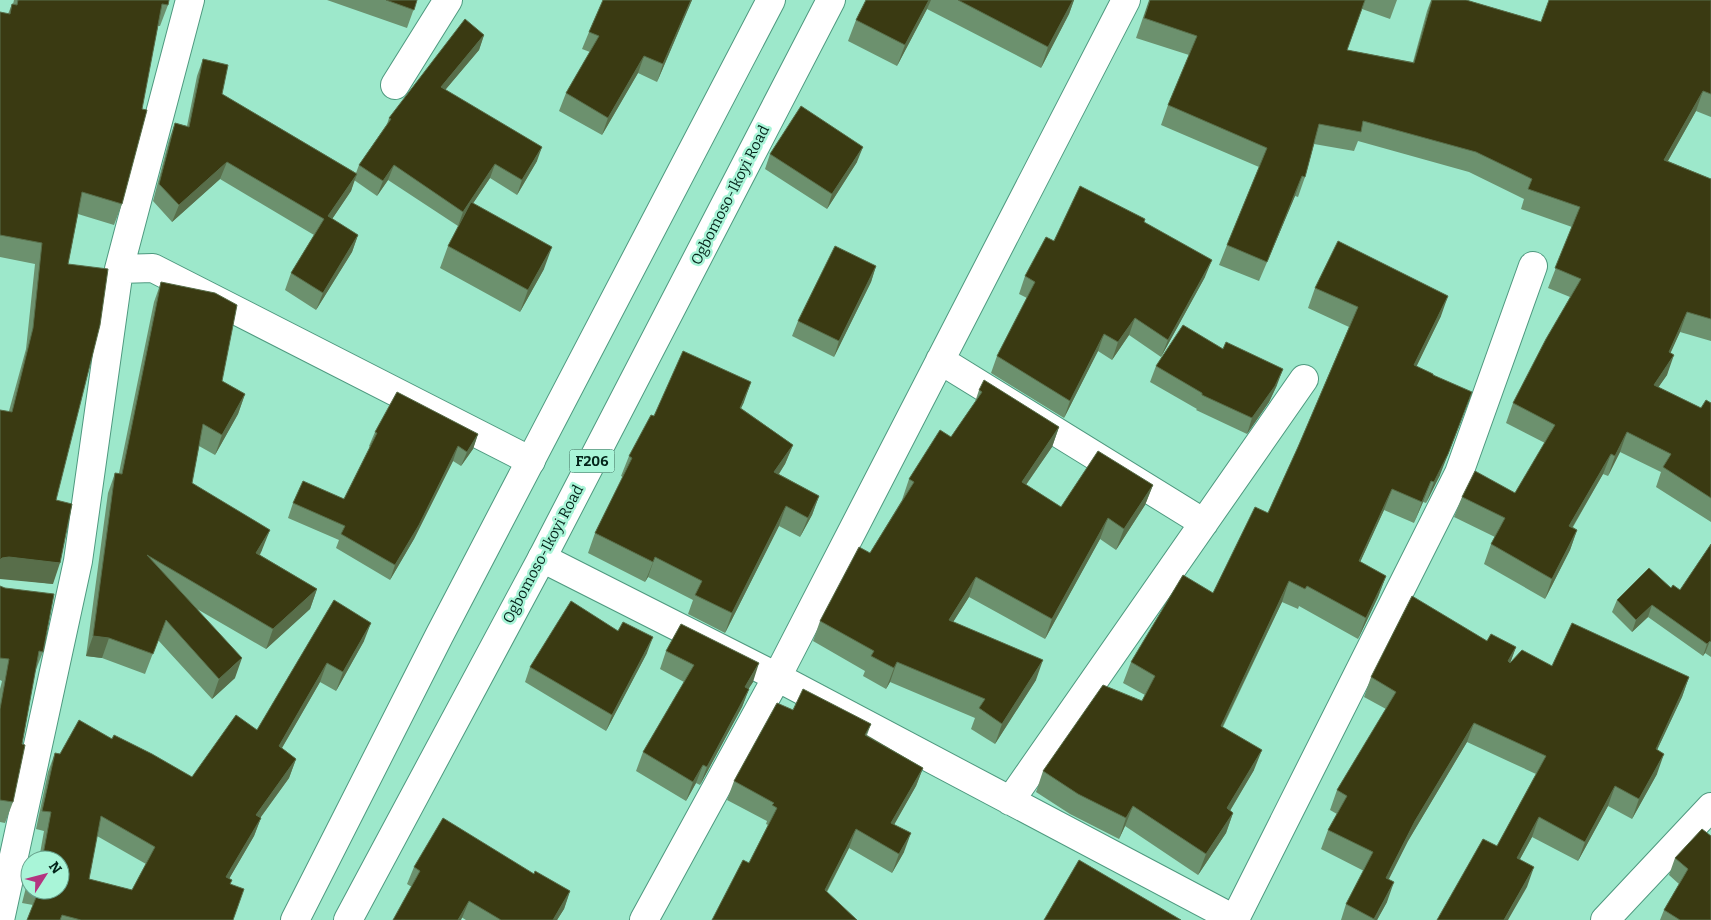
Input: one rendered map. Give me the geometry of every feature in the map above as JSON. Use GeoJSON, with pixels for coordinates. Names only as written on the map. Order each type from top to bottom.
{"type":"FeatureCollection","features":[{"type":"Feature","properties":{"kind":"street"},"geometry":{"type":"LineString","coordinates":[[0,920],[59,601],[78,561],[119,269],[190,0]]}},
{"type":"Feature","properties":{"kind":"street"},"geometry":{"type":"LineString","coordinates":[[395,85],[448,0]]}},
{"type":"Feature","properties":{"kind":"street"},"geometry":{"type":"LineString","coordinates":[[295,920],[531,460],[771,0]]}},
{"type":"Feature","properties":{"kind":"street","name":"Ogbomoso-Ikoyi Road"},"geometry":{"type":"LineString","coordinates":[[348,920],[542,558],[830,0]]}},
{"type":"Feature","properties":{"kind":"street"},"geometry":{"type":"LineString","coordinates":[[644,920],[777,677],[1126,0]]}},
{"type":"Feature","properties":{"kind":"street"},"geometry":{"type":"LineString","coordinates":[[542,558],[777,677],[1236,920],[1459,473],[1533,266]]}},
{"type":"Feature","properties":{"kind":"street"},"geometry":{"type":"LineString","coordinates":[[119,269],[152,268],[531,460]]}},
{"type":"Feature","properties":{"kind":"street"},"geometry":{"type":"LineString","coordinates":[[940,360],[1204,523]]}},
{"type":"Feature","properties":{"kind":"street"},"geometry":{"type":"LineString","coordinates":[[1010,802],[1304,379]]}},
{"type":"Feature","properties":{"kind":"street"},"geometry":{"type":"LineString","coordinates":[[1605,920],[1711,808]]}},
{"type":"Feature","properties":{"kind":"building"},"geometry":{"type":"Polygon","coordinates":[[[18,0],[169,0],[168,5],[162,4],[142,109],[147,110],[122,204],[82,192],[68,264],[108,269],[100,325],[56,500],[72,504],[60,563],[9,557],[0,560],[0,410],[12,412],[33,328],[42,243],[0,235],[0,12],[10,14],[12,4],[17,5],[18,0]]]}},
{"type":"Feature","properties":{"kind":"building"},"geometry":{"type":"Polygon","coordinates":[[[386,0],[417,0],[414,10],[386,0]]]}},
{"type":"Feature","properties":{"kind":"building"},"geometry":{"type":"Polygon","coordinates":[[[603,0],[691,0],[663,64],[644,56],[608,118],[566,93],[599,36],[589,32],[603,0]]]}},
{"type":"Feature","properties":{"kind":"building"},"geometry":{"type":"Polygon","coordinates":[[[866,0],[929,0],[905,45],[856,20],[866,0]]]}},
{"type":"Feature","properties":{"kind":"building"},"geometry":{"type":"Polygon","coordinates":[[[958,0],[1073,0],[1048,47],[958,0]]]}},
{"type":"Feature","properties":{"kind":"building"},"geometry":{"type":"Polygon","coordinates":[[[1150,0],[1365,0],[1347,50],[1414,63],[1432,0],[1466,0],[1541,22],[1549,0],[1711,0],[1711,94],[1703,91],[1664,160],[1711,179],[1711,319],[1687,312],[1669,352],[1674,355],[1654,385],[1701,408],[1706,400],[1711,403],[1711,498],[1663,467],[1671,454],[1627,432],[1615,456],[1611,454],[1569,526],[1577,530],[1552,579],[1491,544],[1505,518],[1462,497],[1475,471],[1515,493],[1555,425],[1513,403],[1546,339],[1581,279],[1555,268],[1580,207],[1528,189],[1532,179],[1476,152],[1363,121],[1361,132],[1319,124],[1305,177],[1302,176],[1267,262],[1227,245],[1267,148],[1168,105],[1197,36],[1144,18],[1150,0]]]}},
{"type":"Feature","properties":{"kind":"building"},"geometry":{"type":"Polygon","coordinates":[[[465,19],[484,35],[441,87],[542,147],[522,180],[495,164],[463,212],[394,165],[383,181],[359,165],[391,119],[389,118],[465,19]]]}},
{"type":"Feature","properties":{"kind":"building"},"geometry":{"type":"Polygon","coordinates":[[[203,59],[228,65],[222,94],[357,174],[328,216],[358,235],[323,293],[291,273],[324,219],[227,162],[179,205],[159,184],[175,123],[189,127],[203,59]]]}},
{"type":"Feature","properties":{"kind":"building"},"geometry":{"type":"Polygon","coordinates":[[[801,106],[863,147],[832,194],[770,154],[801,106]]]}},
{"type":"Feature","properties":{"kind":"building"},"geometry":{"type":"Polygon","coordinates":[[[1080,186],[1145,219],[1144,222],[1212,260],[1168,340],[1135,318],[1118,342],[1104,334],[1070,401],[997,356],[1035,282],[1025,276],[1046,237],[1054,241],[1080,186]]]}},
{"type":"Feature","properties":{"kind":"building"},"geometry":{"type":"Polygon","coordinates":[[[471,202],[552,247],[528,290],[448,246],[471,202]]]}},
{"type":"Feature","properties":{"kind":"building"},"geometry":{"type":"Polygon","coordinates":[[[1338,241],[1448,296],[1414,365],[1472,392],[1448,454],[1434,482],[1431,481],[1422,502],[1392,489],[1359,561],[1386,576],[1366,618],[1307,586],[1305,589],[1289,581],[1221,726],[1262,750],[1227,808],[1233,813],[1206,854],[1133,806],[1126,818],[1078,794],[1043,771],[1103,685],[1142,701],[1155,676],[1131,662],[1183,575],[1213,593],[1255,507],[1268,513],[1358,307],[1315,288],[1338,241]]]}},
{"type":"Feature","properties":{"kind":"building"},"geometry":{"type":"Polygon","coordinates":[[[835,246],[876,266],[839,341],[798,321],[835,246]]]}},
{"type":"Feature","properties":{"kind":"building"},"geometry":{"type":"Polygon","coordinates":[[[161,282],[215,293],[237,305],[222,381],[245,394],[222,435],[203,424],[192,483],[270,530],[256,553],[317,589],[273,629],[147,555],[242,658],[219,679],[166,620],[153,654],[109,638],[93,636],[115,473],[122,474],[161,282]]]}},
{"type":"Feature","properties":{"kind":"building"},"geometry":{"type":"Polygon","coordinates":[[[1183,325],[1223,349],[1226,342],[1283,369],[1275,386],[1252,418],[1202,395],[1202,393],[1156,366],[1183,325]]]}},
{"type":"Feature","properties":{"kind":"building"},"geometry":{"type":"Polygon","coordinates":[[[683,351],[751,382],[740,408],[793,445],[774,472],[819,496],[808,518],[786,506],[732,613],[695,595],[702,581],[655,557],[653,562],[595,533],[632,458],[629,456],[651,415],[654,416],[683,351]]]}},
{"type":"Feature","properties":{"kind":"building"},"geometry":{"type":"Polygon","coordinates":[[[984,380],[1059,427],[1022,482],[1061,507],[1098,451],[1153,485],[1124,529],[1108,518],[1052,619],[976,577],[949,620],[1043,660],[1002,724],[979,708],[985,699],[897,662],[894,668],[871,656],[874,651],[820,621],[859,547],[870,553],[914,482],[909,479],[940,430],[951,437],[982,392],[979,390],[984,380]]]}},
{"type":"Feature","properties":{"kind":"building"},"geometry":{"type":"Polygon","coordinates":[[[397,392],[478,434],[467,452],[458,446],[419,525],[395,565],[341,534],[345,526],[293,503],[303,481],[344,499],[377,433],[375,432],[397,392]]]}},
{"type":"Feature","properties":{"kind":"building"},"geometry":{"type":"Polygon","coordinates":[[[1711,544],[1711,642],[1707,644],[1652,605],[1636,620],[1617,600],[1649,568],[1671,588],[1673,585],[1680,590],[1711,544]]]}},
{"type":"Feature","properties":{"kind":"building"},"geometry":{"type":"Polygon","coordinates":[[[0,586],[54,594],[43,652],[39,651],[22,744],[25,745],[13,802],[0,800],[0,709],[9,659],[0,658],[0,586]]]}},
{"type":"Feature","properties":{"kind":"building"},"geometry":{"type":"Polygon","coordinates":[[[1412,596],[1487,641],[1491,634],[1516,647],[1508,661],[1510,663],[1522,650],[1552,666],[1572,623],[1689,677],[1656,749],[1664,754],[1639,799],[1615,786],[1585,842],[1539,817],[1517,858],[1534,867],[1504,920],[1437,920],[1483,839],[1497,846],[1546,756],[1474,723],[1415,821],[1386,878],[1394,882],[1374,919],[1346,904],[1373,852],[1328,830],[1347,796],[1337,790],[1396,692],[1371,677],[1412,596]]]}},
{"type":"Feature","properties":{"kind":"building"},"geometry":{"type":"Polygon","coordinates":[[[334,600],[371,623],[343,672],[327,663],[279,746],[296,759],[256,815],[261,818],[226,877],[232,880],[230,884],[244,889],[233,920],[81,920],[62,915],[60,920],[27,920],[35,900],[70,900],[70,850],[44,850],[51,812],[42,811],[55,753],[60,754],[79,720],[112,739],[114,735],[152,754],[192,777],[236,715],[257,730],[334,600]],[[101,816],[89,879],[132,890],[155,847],[101,816]]]}},
{"type":"Feature","properties":{"kind":"building"},"geometry":{"type":"Polygon","coordinates":[[[571,601],[618,631],[623,622],[653,637],[612,715],[530,667],[571,601]]]}},
{"type":"Feature","properties":{"kind":"building"},"geometry":{"type":"Polygon","coordinates":[[[681,624],[759,663],[745,687],[749,689],[707,767],[703,765],[693,782],[643,752],[694,665],[666,651],[681,624]]]}},
{"type":"Feature","properties":{"kind":"building"},"geometry":{"type":"Polygon","coordinates":[[[803,689],[871,724],[865,735],[923,768],[891,823],[911,833],[899,854],[856,829],[825,890],[857,920],[712,920],[743,860],[749,863],[777,808],[772,805],[774,803],[734,781],[777,703],[793,710],[803,689]]]}},
{"type":"Feature","properties":{"kind":"building"},"geometry":{"type":"Polygon","coordinates":[[[443,818],[534,874],[535,871],[570,891],[553,920],[501,920],[469,901],[458,920],[393,920],[420,871],[414,867],[443,818]]]}},
{"type":"Feature","properties":{"kind":"building"},"geometry":{"type":"Polygon","coordinates":[[[1702,829],[1711,836],[1711,920],[1680,920],[1664,910],[1688,869],[1675,858],[1702,829]]]}},
{"type":"Feature","properties":{"kind":"building"},"geometry":{"type":"Polygon","coordinates":[[[1079,860],[1181,920],[1044,920],[1079,860]]]}}]}
